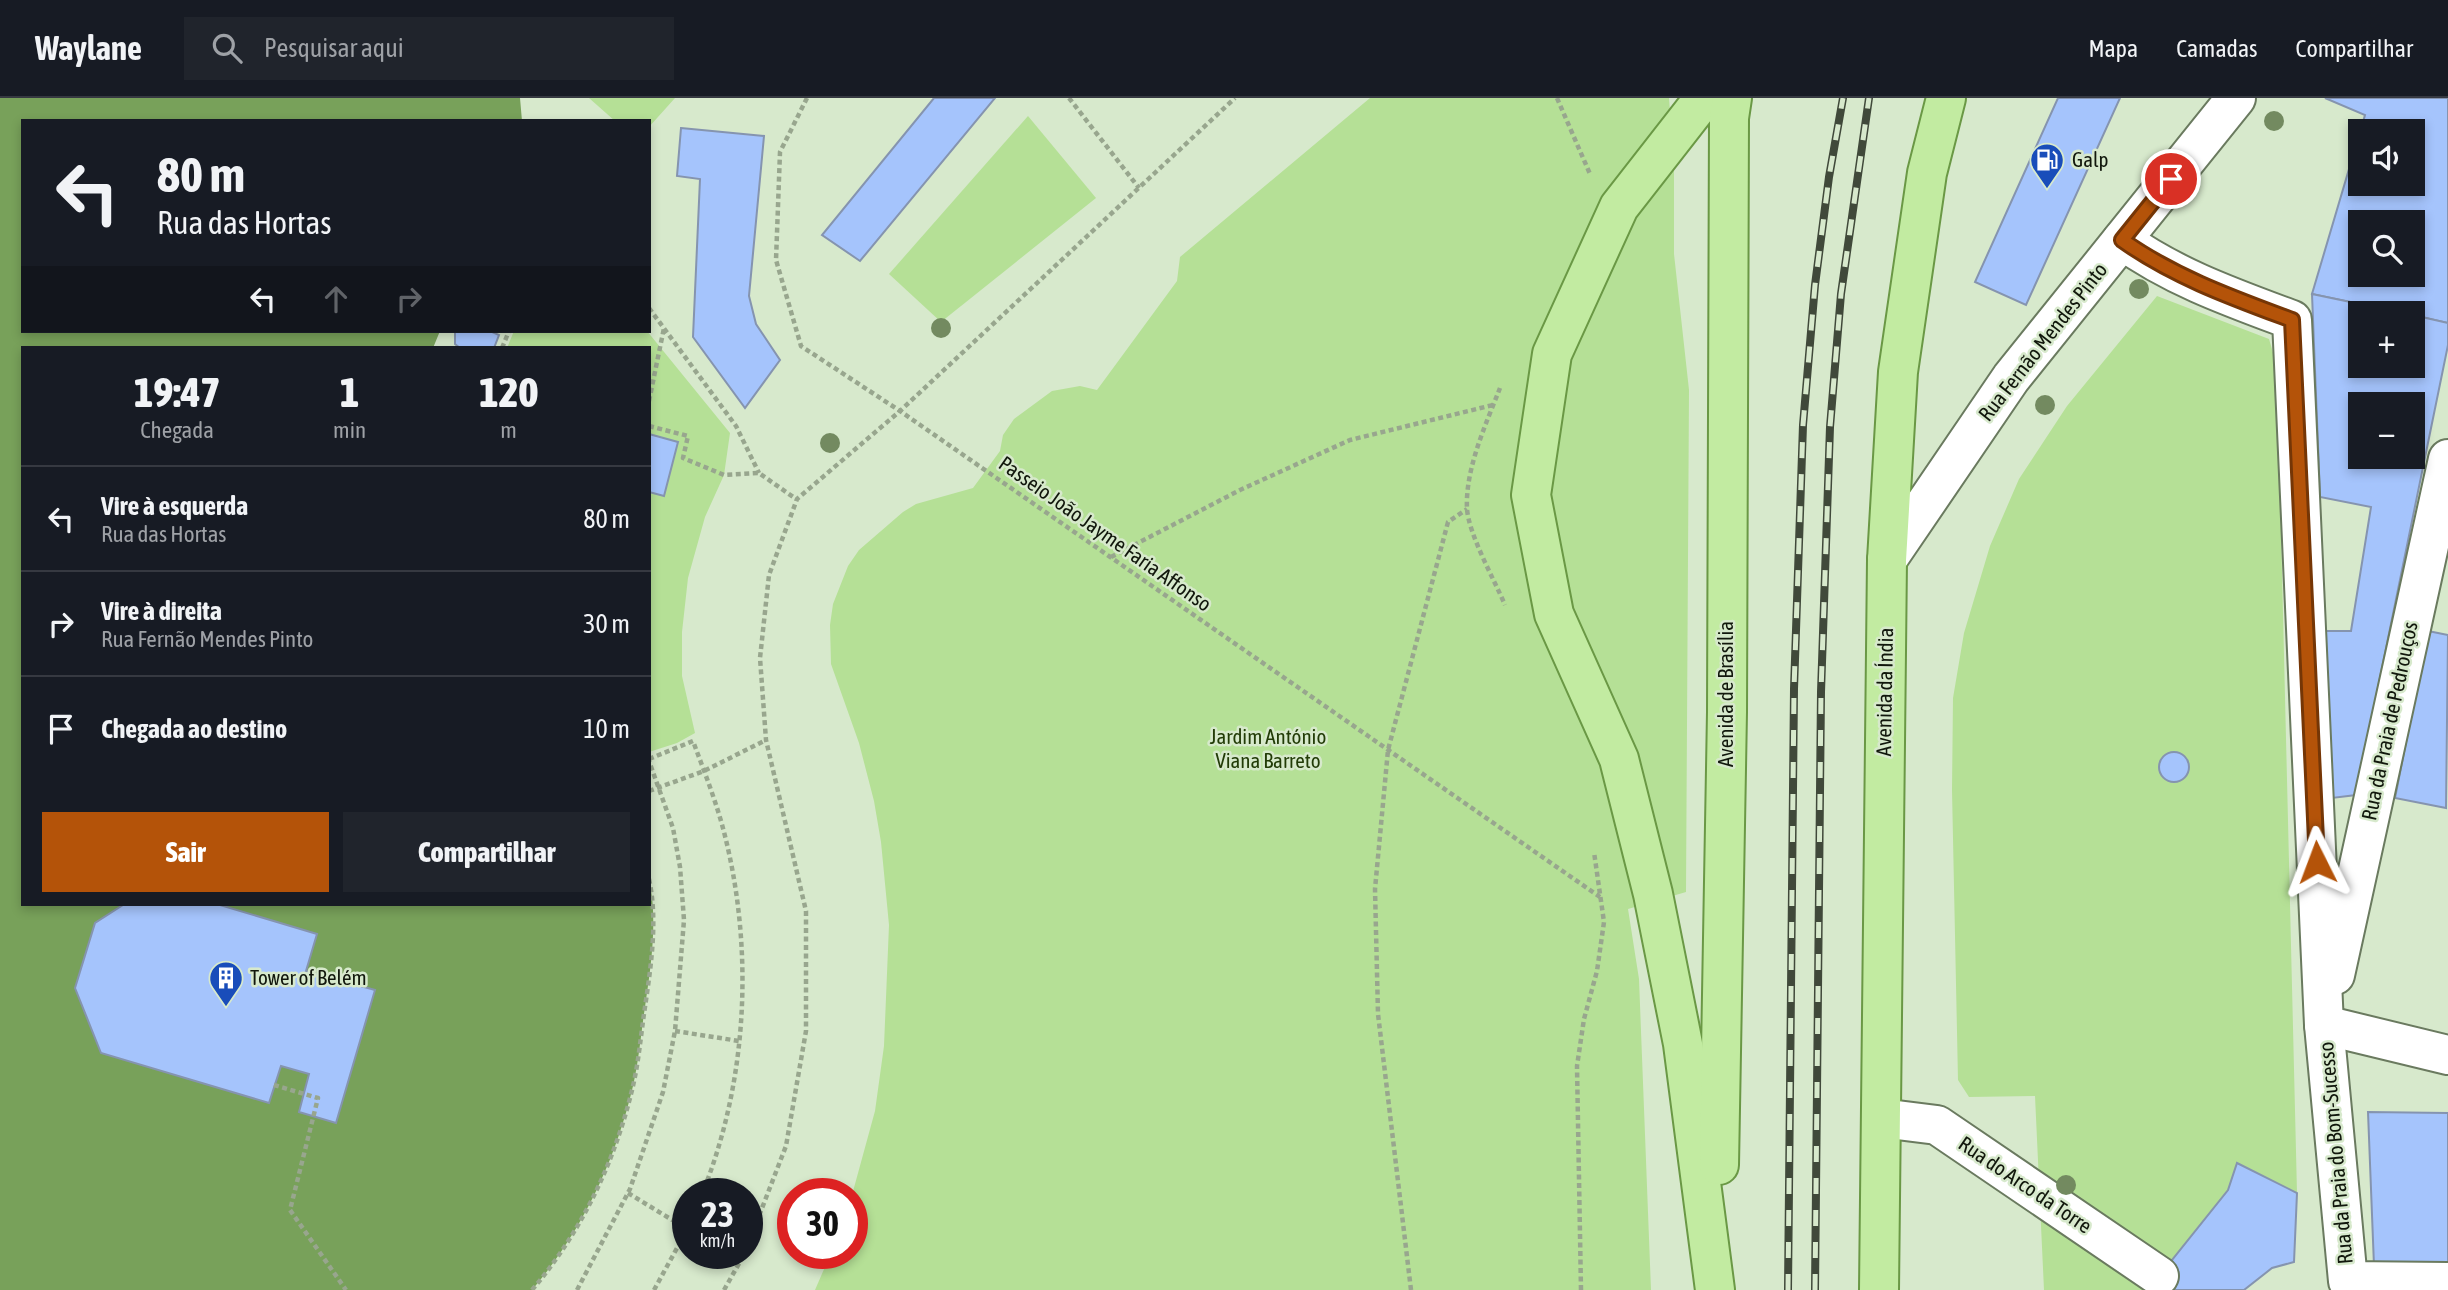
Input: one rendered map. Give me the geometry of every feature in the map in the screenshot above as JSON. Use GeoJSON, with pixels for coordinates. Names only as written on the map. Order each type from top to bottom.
{"type":"FeatureCollection","features":[{"type":"Feature","properties":{"kind":"main road"},"geometry":{"type":"LineString","coordinates":[[1704,98],[1619,207],[1552,354],[1531,495],[1554,614],[1619,759],[1653,894],[1683,1044],[1716,1290]]}},
{"type":"Feature","properties":{"kind":"main road","name":"Avenida de Brasília"},"geometry":{"type":"LineString","coordinates":[[1716,1290],[1726,726],[1729,118],[1732,98]]}},
{"type":"Feature","properties":{"kind":"main road","name":"Avenida da Índia"},"geometry":{"type":"LineString","coordinates":[[1879,1290],[1887,560],[1898,372],[1927,173],[1946,98]]}},
{"type":"Feature","properties":{"kind":"street","name":"Rua Fernão Mendes Pinto"},"geometry":{"type":"LineString","coordinates":[[1887,560],[2011,378],[2236,98]]}},
{"type":"Feature","properties":{"kind":"street"},"geometry":{"type":"LineString","coordinates":[[2122,240],[2141,254],[2203,286],[2292,320],[2324,1025],[2448,1055]]}},
{"type":"Feature","properties":{"kind":"street","name":"Rua da Praia de Pedrouços"},"geometry":{"type":"LineString","coordinates":[[2324,1025],[2448,458]]}},
{"type":"Feature","properties":{"kind":"street","name":"Rua da Praia do Bom-Sucesso"},"geometry":{"type":"LineString","coordinates":[[2324,1025],[2348,1281],[2448,1282]]}},
{"type":"Feature","properties":{"kind":"street","name":"Rua do Arco da Torre"},"geometry":{"type":"LineString","coordinates":[[1881,1118],[1937,1125],[2159,1276]]}},
{"type":"Feature","properties":{"kind":"path","name":"Passeio João Jayme Faria Affonso"},"geometry":{"type":"LineString","coordinates":[[807,98],[780,152],[776,260],[801,346],[900,411],[1600,897]]}},
{"type":"Feature","properties":{"kind":"path"},"geometry":{"type":"LineString","coordinates":[[1069,98],[1139,188]]}},
{"type":"Feature","properties":{"kind":"path"},"geometry":{"type":"LineString","coordinates":[[763,1206],[786,1146],[806,1031],[806,911],[766,740],[760,658],[769,575],[797,499],[900,411],[1235,98]]}},
{"type":"Feature","properties":{"kind":"path"},"geometry":{"type":"LineString","coordinates":[[1557,98],[1594,182]]}},
{"type":"Feature","properties":{"kind":"path"},"geometry":{"type":"LineString","coordinates":[[651,310],[736,426],[759,473],[797,499]]}},
{"type":"Feature","properties":{"kind":"path"},"geometry":{"type":"LineString","coordinates":[[651,391],[664,327]]}},
{"type":"Feature","properties":{"kind":"path"},"geometry":{"type":"LineString","coordinates":[[1111,557],[1240,490],[1350,440],[1493,405]]}},
{"type":"Feature","properties":{"kind":"path"},"geometry":{"type":"LineString","coordinates":[[651,427],[688,436],[683,458],[724,475],[759,473]]}},
{"type":"Feature","properties":{"kind":"path"},"geometry":{"type":"LineString","coordinates":[[1411,1290],[1378,1014],[1375,889],[1388,750],[1448,522],[1467,509]]}},
{"type":"Feature","properties":{"kind":"path"},"geometry":{"type":"LineString","coordinates":[[651,790],[704,771],[766,740]]}},
{"type":"Feature","properties":{"kind":"path"},"geometry":{"type":"LineString","coordinates":[[651,759],[693,741],[724,831],[739,916],[743,977],[740,1041],[731,1099],[707,1178]]}},
{"type":"Feature","properties":{"kind":"path"},"geometry":{"type":"LineString","coordinates":[[577,1290],[628,1193],[663,1091],[675,1031],[684,920],[680,867],[673,828],[651,765]]}},
{"type":"Feature","properties":{"kind":"path"},"geometry":{"type":"LineString","coordinates":[[531,1290],[548,1270],[588,1209],[615,1149],[625,1116],[636,1072],[652,951],[651,886]]}},
{"type":"Feature","properties":{"kind":"path"},"geometry":{"type":"LineString","coordinates":[[675,1031],[740,1041]]}},
{"type":"Feature","properties":{"kind":"path"},"geometry":{"type":"LineString","coordinates":[[274,1085],[317,1098],[290,1210],[346,1290]]}},
{"type":"Feature","properties":{"kind":"path"},"geometry":{"type":"LineString","coordinates":[[628,1193],[672,1219]]}},
{"type":"Feature","properties":{"kind":"path"},"geometry":{"type":"LineString","coordinates":[[654,1290],[672,1257]]}},
{"type":"Feature","properties":{"kind":"path"},"geometry":{"type":"LineString","coordinates":[[724,1290],[736,1269]]}},
{"type":"Feature","properties":{"kind":"green space"},"geometry":{"type":"Polygon","coordinates":[[[589,98],[675,98],[651,125],[651,119],[613,119],[589,98]]]}},
{"type":"Feature","properties":{"kind":"green space","name":"Jardim António Viana Barreto"},"geometry":{"type":"Polygon","coordinates":[[[1370,98],[1669,98],[1674,169],[1674,254],[1689,390],[1686,892],[1628,909],[1639,979],[1651,1290],[815,1290],[824,1269],[868,1269],[868,1178],[857,1178],[875,1111],[884,1046],[889,925],[874,801],[859,743],[831,664],[830,625],[833,604],[848,566],[859,550],[916,504],[973,488],[1000,451],[1003,435],[1014,419],[1052,391],[1080,386],[1097,390],[1177,281],[1180,257],[1370,98]]]}},
{"type":"Feature","properties":{"kind":"green space"},"geometry":{"type":"Polygon","coordinates":[[[1028,116],[1096,198],[941,322],[889,274],[1028,116]]]}},
{"type":"Feature","properties":{"kind":"green space"},"geometry":{"type":"Polygon","coordinates":[[[2157,296],[2269,339],[2277,366],[2297,1193],[2237,1163],[2228,1190],[2148,1290],[2044,1290],[2035,1096],[1969,1097],[1958,1080],[1952,790],[1953,698],[1964,633],[1990,546],[2019,479],[2067,406],[2157,296]]]}},
{"type":"Feature","properties":{"kind":"green space"},"geometry":{"type":"Polygon","coordinates":[[[513,333],[649,333],[730,433],[724,475],[705,517],[688,578],[682,632],[682,676],[695,733],[677,743],[651,751],[651,346],[508,346],[513,333]]]}},
{"type":"Feature","properties":{"kind":"shaded area"},"geometry":{"type":"Polygon","coordinates":[[[0,98],[520,98],[522,119],[21,119],[21,333],[439,333],[434,346],[21,346],[21,906],[651,906],[651,890],[653,927],[651,959],[637,1066],[626,1114],[606,1168],[581,1220],[532,1290],[0,1290],[0,98]]]}},
{"type":"Feature","properties":{"kind":"building"},"geometry":{"type":"Polygon","coordinates":[[[934,98],[995,98],[860,261],[822,235],[934,98]]]}},
{"type":"Feature","properties":{"kind":"building","name":"Galp"},"geometry":{"type":"Polygon","coordinates":[[[2058,98],[2120,98],[2026,305],[1975,282],[2058,98]]]}},
{"type":"Feature","properties":{"kind":"building"},"geometry":{"type":"Polygon","coordinates":[[[2325,98],[2448,98],[2448,323],[2425,318],[2425,301],[2348,302],[2312,294],[2348,172],[2348,196],[2425,196],[2425,119],[2364,119],[2365,115],[2325,98]]]}},
{"type":"Feature","properties":{"kind":"building"},"geometry":{"type":"Polygon","coordinates":[[[681,128],[764,136],[749,296],[756,324],[780,360],[745,408],[693,337],[700,179],[677,176],[681,128]]]}},
{"type":"Feature","properties":{"kind":"building"},"geometry":{"type":"Polygon","coordinates":[[[2312,294],[2348,302],[2348,378],[2425,378],[2425,318],[2448,323],[2448,345],[2425,458],[2425,392],[2348,392],[2348,469],[2423,469],[2356,795],[2332,798],[2321,631],[2351,631],[2371,507],[2320,497],[2312,294]]]}},
{"type":"Feature","properties":{"kind":"building"},"geometry":{"type":"Polygon","coordinates":[[[455,333],[499,335],[495,346],[455,344],[455,333]]]}},
{"type":"Feature","properties":{"kind":"building"},"geometry":{"type":"Polygon","coordinates":[[[651,435],[678,442],[664,496],[651,493],[651,435]]]}},
{"type":"Feature","properties":{"kind":"building"},"geometry":{"type":"Polygon","coordinates":[[[2428,631],[2448,635],[2446,808],[2395,798],[2428,631]]]}},
{"type":"Feature","properties":{"kind":"building"},"geometry":{"type":"Polygon","coordinates":[[[2174,752],[2185,756],[2189,767],[2185,778],[2174,782],[2163,778],[2159,767],[2163,756],[2174,752]]]}},
{"type":"Feature","properties":{"kind":"building","name":"Tower of Belém"},"geometry":{"type":"Polygon","coordinates":[[[121,906],[223,906],[317,934],[306,971],[375,990],[336,1123],[299,1112],[309,1074],[281,1066],[269,1103],[101,1053],[75,988],[95,923],[121,906]]]}},
{"type":"Feature","properties":{"kind":"building"},"geometry":{"type":"Polygon","coordinates":[[[2368,1112],[2448,1113],[2448,1263],[2374,1266],[2368,1112]]]}},
{"type":"Feature","properties":{"kind":"building"},"geometry":{"type":"Polygon","coordinates":[[[2237,1163],[2297,1193],[2294,1262],[2272,1268],[2244,1290],[2148,1290],[2228,1190],[2237,1163]]]}},
{"type":"Feature","properties":{"kind":"railway"},"geometry":{"type":"LineString","coordinates":[[1788,1290],[1794,689],[1803,425],[1815,285],[1829,177],[1843,98]]}},
{"type":"Feature","properties":{"kind":"railway"},"geometry":{"type":"LineString","coordinates":[[1815,1290],[1821,692],[1830,427],[1841,294],[1869,98]]}},
{"type":"Feature","properties":{"kind":"place","name":"Galp"},"geometry":{"type":"Point","coordinates":[2047,190]}},
{"type":"Feature","properties":{"kind":"place","name":"Tower of Belém"},"geometry":{"type":"Point","coordinates":[226,1008]}},
{"type":"Feature","properties":{"kind":"route"},"geometry":{"type":"LineString","coordinates":[[2171,179],[2122,240],[2141,254],[2203,286],[2292,320],[2317,862]]}}]}
